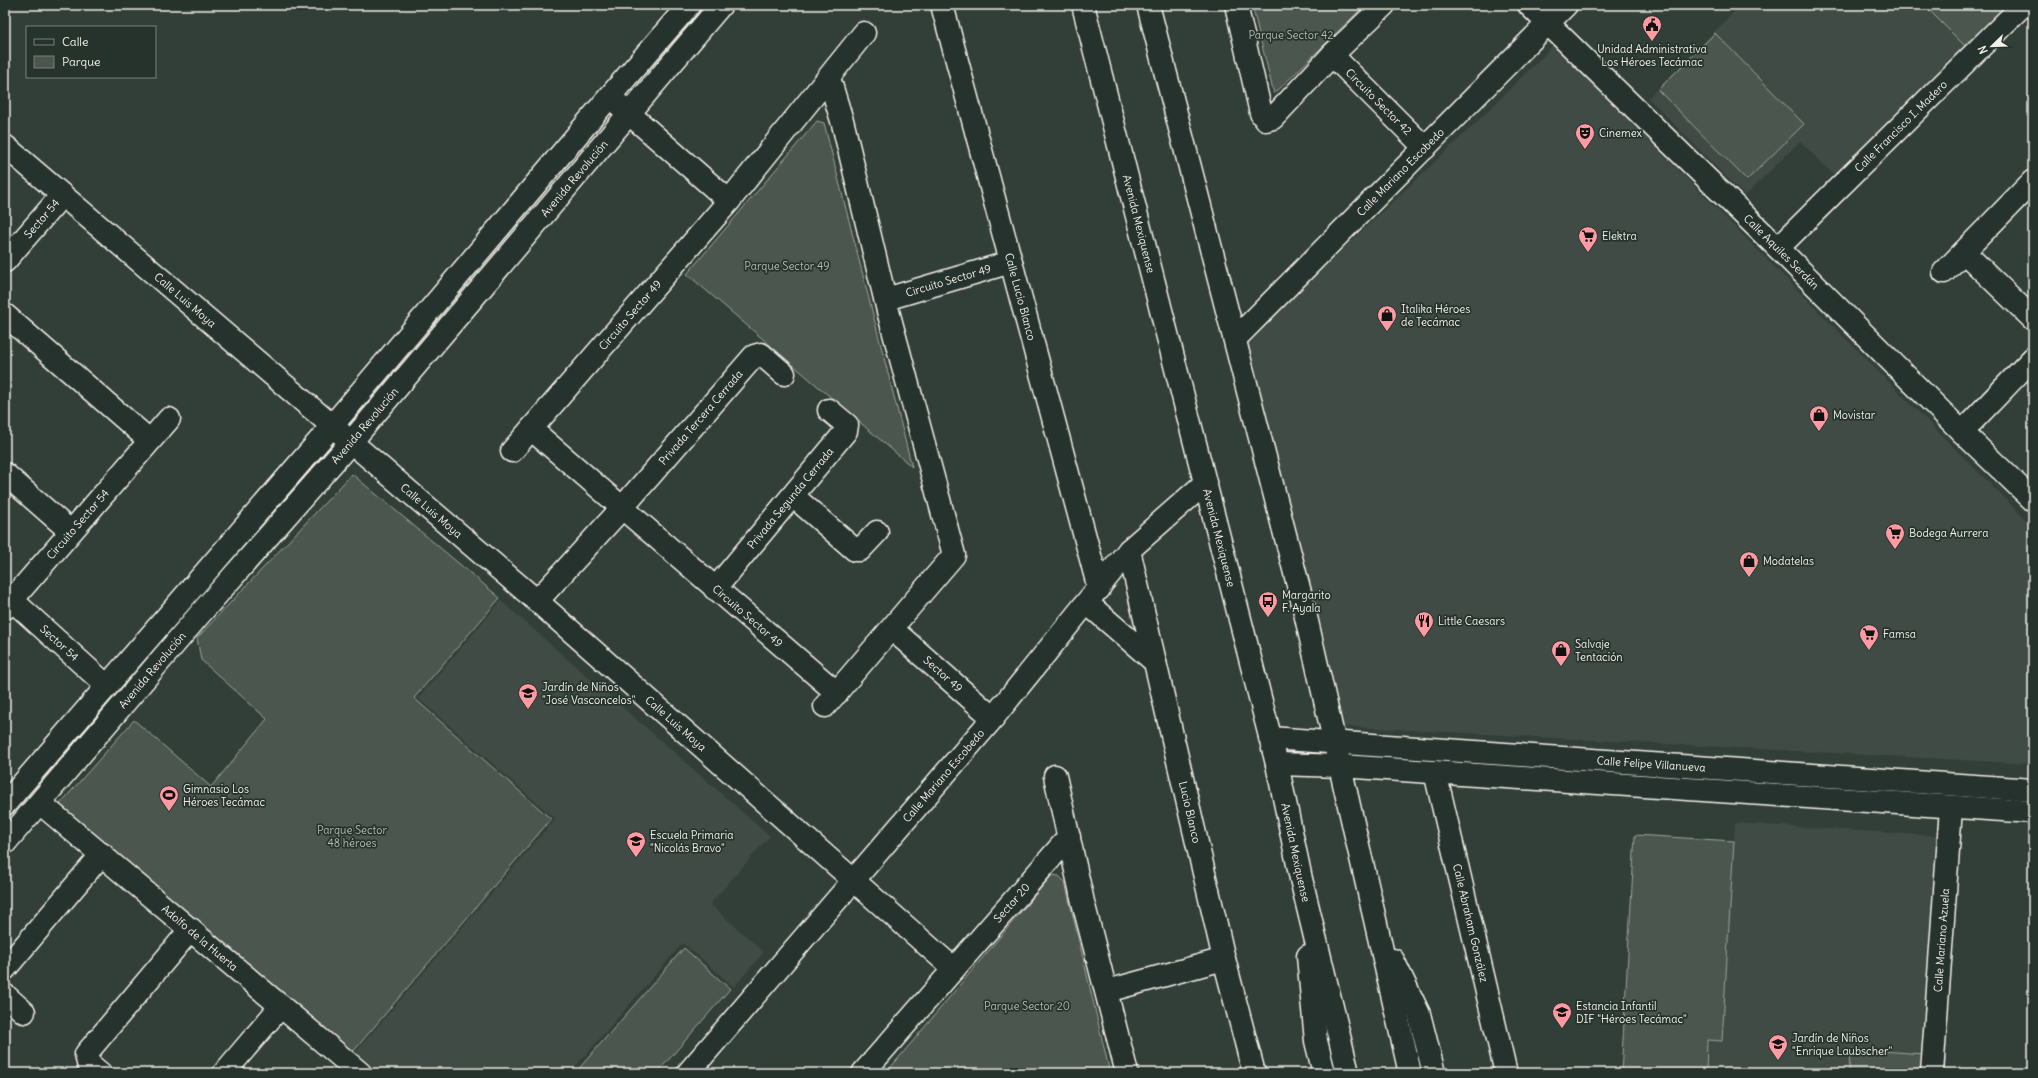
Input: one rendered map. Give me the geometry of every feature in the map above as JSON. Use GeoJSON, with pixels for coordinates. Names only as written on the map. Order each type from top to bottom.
{"type":"FeatureCollection","features":[{"type":"Feature","properties":{"kind":"street","name":"Avenida Revolución"},"geometry":{"type":"LineString","coordinates":[[5,804],[332,426],[610,96],[689,5]]}},
{"type":"Feature","properties":{"kind":"street","name":"Avenida Revolución"},"geometry":{"type":"LineString","coordinates":[[5,843],[351,442],[721,5]]}},
{"type":"Feature","properties":{"kind":"street","name":"Calle Lucio Blanco"},"geometry":{"type":"LineString","coordinates":[[942,5],[1011,262],[1093,596]]}},
{"type":"Feature","properties":{"kind":"street","name":"Avenida Mexiquense"},"geometry":{"type":"LineString","coordinates":[[1083,5],[1204,484],[1277,764],[1301,879],[1348,1073]]}},
{"type":"Feature","properties":{"kind":"street"},"geometry":{"type":"LineString","coordinates":[[1148,5],[1303,604],[1410,1073]]}},
{"type":"Feature","properties":{"kind":"street"},"geometry":{"type":"LineString","coordinates":[[1236,5],[1261,113],[1266,120],[1272,118],[1332,55],[1384,5]]}},
{"type":"Feature","properties":{"kind":"street","name":"Calle Aquiles Serdán"},"geometry":{"type":"LineString","coordinates":[[1528,5],[1778,248],[1962,432],[2033,500]]}},
{"type":"Feature","properties":{"kind":"street","name":"Calle Mariano Escobedo"},"geometry":{"type":"LineString","coordinates":[[1235,339],[1566,5]]}},
{"type":"Feature","properties":{"kind":"street","name":"Calle Francisco I. Madero"},"geometry":{"type":"LineString","coordinates":[[1778,248],[2023,5]]}},
{"type":"Feature","properties":{"kind":"street","name":"Circuito Sector 49"},"geometry":{"type":"LineString","coordinates":[[512,451],[729,201],[864,33]]}},
{"type":"Feature","properties":{"kind":"street","name":"Circuito Sector 42"},"geometry":{"type":"LineString","coordinates":[[1332,55],[1425,148]]}},
{"type":"Feature","properties":{"kind":"street"},"geometry":{"type":"LineString","coordinates":[[829,78],[844,124],[886,299],[954,555],[892,629]]}},
{"type":"Feature","properties":{"kind":"street"},"geometry":{"type":"LineString","coordinates":[[610,96],[729,201]]}},
{"type":"Feature","properties":{"kind":"street","name":"Calle Luis Moya"},"geometry":{"type":"LineString","coordinates":[[5,146],[537,601],[855,880]]}},
{"type":"Feature","properties":{"kind":"street"},"geometry":{"type":"LineString","coordinates":[[1944,272],[2033,181]]}},
{"type":"Feature","properties":{"kind":"street","name":"Sector 54"},"geometry":{"type":"LineString","coordinates":[[5,261],[62,195]]}},
{"type":"Feature","properties":{"kind":"street"},"geometry":{"type":"LineString","coordinates":[[1964,252],[2033,319]]}},
{"type":"Feature","properties":{"kind":"street","name":"Circuito Sector 49"},"geometry":{"type":"LineString","coordinates":[[886,299],[1011,262]]}},
{"type":"Feature","properties":{"kind":"street"},"geometry":{"type":"LineString","coordinates":[[5,314],[149,440]]}},
{"type":"Feature","properties":{"kind":"street","name":"Privada Tercera Cerrada"},"geometry":{"type":"LineString","coordinates":[[622,508],[754,356],[761,354],[784,374]]}},
{"type":"Feature","properties":{"kind":"street"},"geometry":{"type":"LineString","coordinates":[[1962,432],[2033,358]]}},
{"type":"Feature","properties":{"kind":"street","name":"Privada Segunda Cerrada"},"geometry":{"type":"LineString","coordinates":[[715,589],[848,428],[847,425],[829,410]]}},
{"type":"Feature","properties":{"kind":"street","name":"Circuito Sector 54"},"geometry":{"type":"LineString","coordinates":[[8,604],[169,418]]}},
{"type":"Feature","properties":{"kind":"street","name":"Circuito Sector 49"},"geometry":{"type":"LineString","coordinates":[[531,429],[715,589],[831,699],[892,629]]}},
{"type":"Feature","properties":{"kind":"street"},"geometry":{"type":"LineString","coordinates":[[5,474],[70,531]]}},
{"type":"Feature","properties":{"kind":"street","name":"Calle Mariano Escobedo"},"geometry":{"type":"LineString","coordinates":[[688,1073],[993,718],[1129,550],[1204,484]]}},
{"type":"Feature","properties":{"kind":"street"},"geometry":{"type":"LineString","coordinates":[[793,496],[855,550],[860,550],[877,532]]}},
{"type":"Feature","properties":{"kind":"street"},"geometry":{"type":"LineString","coordinates":[[537,601],[622,508]]}},
{"type":"Feature","properties":{"kind":"street","name":"Lucio Blanco"},"geometry":{"type":"LineString","coordinates":[[1129,550],[1224,959],[1254,1073]]}},
{"type":"Feature","properties":{"kind":"street"},"geometry":{"type":"LineString","coordinates":[[1093,596],[1156,662]]}},
{"type":"Feature","properties":{"kind":"street","name":"Sector 54"},"geometry":{"type":"LineString","coordinates":[[8,604],[107,686]]}},
{"type":"Feature","properties":{"kind":"street","name":"Sector 49"},"geometry":{"type":"LineString","coordinates":[[892,629],[993,718]]}},
{"type":"Feature","properties":{"kind":"street","name":"Calle Felipe Villanueva"},"geometry":{"type":"LineString","coordinates":[[1270,738],[1335,741],[2033,790]]}},
{"type":"Feature","properties":{"kind":"street"},"geometry":{"type":"LineString","coordinates":[[1277,764],[1341,766],[1951,808],[2033,812]]}},
{"type":"Feature","properties":{"kind":"street","name":"Calle Abraham González"},"geometry":{"type":"LineString","coordinates":[[1435,772],[1506,1073]]}},
{"type":"Feature","properties":{"kind":"street"},"geometry":{"type":"LineString","coordinates":[[1055,776],[1083,902],[1127,1073]]}},
{"type":"Feature","properties":{"kind":"street","name":"Adolfo de la Huerta"},"geometry":{"type":"LineString","coordinates":[[40,803],[360,1073]]}},
{"type":"Feature","properties":{"kind":"street","name":"Calle Mariano Azuela"},"geometry":{"type":"LineString","coordinates":[[1932,1073],[1951,808]]}},
{"type":"Feature","properties":{"kind":"street","name":"Sector 20"},"geometry":{"type":"LineString","coordinates":[[863,1073],[1069,837]]}},
{"type":"Feature","properties":{"kind":"street"},"geometry":{"type":"LineString","coordinates":[[5,969],[102,854]]}},
{"type":"Feature","properties":{"kind":"street"},"geometry":{"type":"LineString","coordinates":[[1301,879],[1316,1041],[1324,1073]]}},
{"type":"Feature","properties":{"kind":"street"},"geometry":{"type":"LineString","coordinates":[[855,880],[954,969]]}},
{"type":"Feature","properties":{"kind":"street"},"geometry":{"type":"LineString","coordinates":[[1375,920],[1419,1014],[1434,1073]]}},
{"type":"Feature","properties":{"kind":"street"},"geometry":{"type":"LineString","coordinates":[[100,1073],[88,1063],[86,1054],[191,929]]}},
{"type":"Feature","properties":{"kind":"street"},"geometry":{"type":"LineString","coordinates":[[1107,991],[1224,959]]}},
{"type":"Feature","properties":{"kind":"street"},"geometry":{"type":"LineString","coordinates":[[5,995],[24,1012]]}},
{"type":"Feature","properties":{"kind":"street"},"geometry":{"type":"LineString","coordinates":[[224,1073],[281,1006]]}},
{"type":"Feature","properties":{"kind":"shaded area"},"geometry":{"type":"Polygon","coordinates":[[[1741,5],[1924,5],[1966,47],[1836,177],[1800,141],[1745,196],[1648,98],[1741,5]]]}},
{"type":"Feature","properties":{"kind":"shaded area"},"geometry":{"type":"Polygon","coordinates":[[[1554,45],[2033,527],[2033,764],[1337,726],[1240,347],[1484,115],[1554,45]]]}},
{"type":"Feature","properties":{"kind":"shaded area"},"geometry":{"type":"Polygon","coordinates":[[[501,601],[770,836],[710,904],[764,952],[734,987],[683,943],[570,1073],[375,1073],[354,1054],[555,819],[418,698],[501,601]]]}},
{"type":"Feature","properties":{"kind":"shaded area"},"geometry":{"type":"Polygon","coordinates":[[[1735,823],[1938,836],[1925,1054],[1850,1049],[1849,1073],[1706,1073],[1707,1040],[1722,1041],[1735,823]]]}},
{"type":"Feature","properties":{"kind":"green space","name":"Parque Sector 42"},"geometry":{"type":"Polygon","coordinates":[[[1252,5],[1365,5],[1274,94],[1252,5]]]}},
{"type":"Feature","properties":{"kind":"green space"},"geometry":{"type":"Polygon","coordinates":[[[1924,5],[2008,5],[1966,47],[1924,5]]]}},
{"type":"Feature","properties":{"kind":"green space"},"geometry":{"type":"Polygon","coordinates":[[[1715,33],[1804,124],[1747,180],[1658,90],[1715,33]]]}},
{"type":"Feature","properties":{"kind":"green space","name":"Parque Sector 49"},"geometry":{"type":"Polygon","coordinates":[[[817,121],[824,123],[912,467],[687,274],[817,121]]]}},
{"type":"Feature","properties":{"kind":"green space","name":"Parque Sector 48 héroes"},"geometry":{"type":"Polygon","coordinates":[[[352,474],[500,598],[414,698],[551,819],[352,1053],[59,805],[134,720],[211,787],[267,719],[201,660],[197,638],[352,474]]]}},
{"type":"Feature","properties":{"kind":"green space"},"geometry":{"type":"Polygon","coordinates":[[[1635,835],[1734,841],[1722,1041],[1707,1040],[1706,1073],[1621,1073],[1635,835]]]}},
{"type":"Feature","properties":{"kind":"green space","name":"Parque Sector 20"},"geometry":{"type":"Polygon","coordinates":[[[1052,875],[1059,876],[1065,882],[1110,1073],[886,1073],[1052,875]]]}},
{"type":"Feature","properties":{"kind":"green space"},"geometry":{"type":"Polygon","coordinates":[[[684,948],[730,989],[657,1073],[575,1073],[684,948]]]}},
{"type":"Feature","properties":{"kind":"green space"},"geometry":{"type":"Polygon","coordinates":[[[1850,1049],[1925,1054],[1924,1073],[1849,1073],[1850,1049]]]}},
{"type":"Feature","properties":{"kind":"place","name":"Unidad Administrativa Los Héroes Tecámac"},"geometry":{"type":"Point","coordinates":[1652,42]}},
{"type":"Feature","properties":{"kind":"place","name":"Cinemex"},"geometry":{"type":"Point","coordinates":[1585,150]}},
{"type":"Feature","properties":{"kind":"place","name":"Elektra"},"geometry":{"type":"Point","coordinates":[1588,253]}},
{"type":"Feature","properties":{"kind":"place","name":"Italika Héroes de Tecámac"},"geometry":{"type":"Point","coordinates":[1387,332]}},
{"type":"Feature","properties":{"kind":"place","name":"Movistar"},"geometry":{"type":"Point","coordinates":[1819,432]}},
{"type":"Feature","properties":{"kind":"place","name":"Bodega Aurrera"},"geometry":{"type":"Point","coordinates":[1895,550]}},
{"type":"Feature","properties":{"kind":"place","name":"Modatelas"},"geometry":{"type":"Point","coordinates":[1749,578]}},
{"type":"Feature","properties":{"kind":"place","name":"Margarito F. Ayala"},"geometry":{"type":"Point","coordinates":[1268,618]}},
{"type":"Feature","properties":{"kind":"place","name":"Little Caesars"},"geometry":{"type":"Point","coordinates":[1424,638]}},
{"type":"Feature","properties":{"kind":"place","name":"Famsa"},"geometry":{"type":"Point","coordinates":[1869,651]}},
{"type":"Feature","properties":{"kind":"place","name":"Salvaje Tentación"},"geometry":{"type":"Point","coordinates":[1561,667]}},
{"type":"Feature","properties":{"kind":"place","name":"Jardín de Niños \"José Vasconcelos\""},"geometry":{"type":"Point","coordinates":[528,710]}},
{"type":"Feature","properties":{"kind":"place","name":"Gimnasio Los Héroes Tecámac"},"geometry":{"type":"Point","coordinates":[169,812]}},
{"type":"Feature","properties":{"kind":"place","name":"Escuela Primaria \"Nicolás Bravo\""},"geometry":{"type":"Point","coordinates":[636,858]}},
{"type":"Feature","properties":{"kind":"place","name":"Estancia Infantil DIF \"Héroes Tecámac\""},"geometry":{"type":"Point","coordinates":[1562,1029]}},
{"type":"Feature","properties":{"kind":"place","name":"Jardín de Niños \"Enrique Laubscher\""},"geometry":{"type":"Point","coordinates":[1778,1061]}}]}
